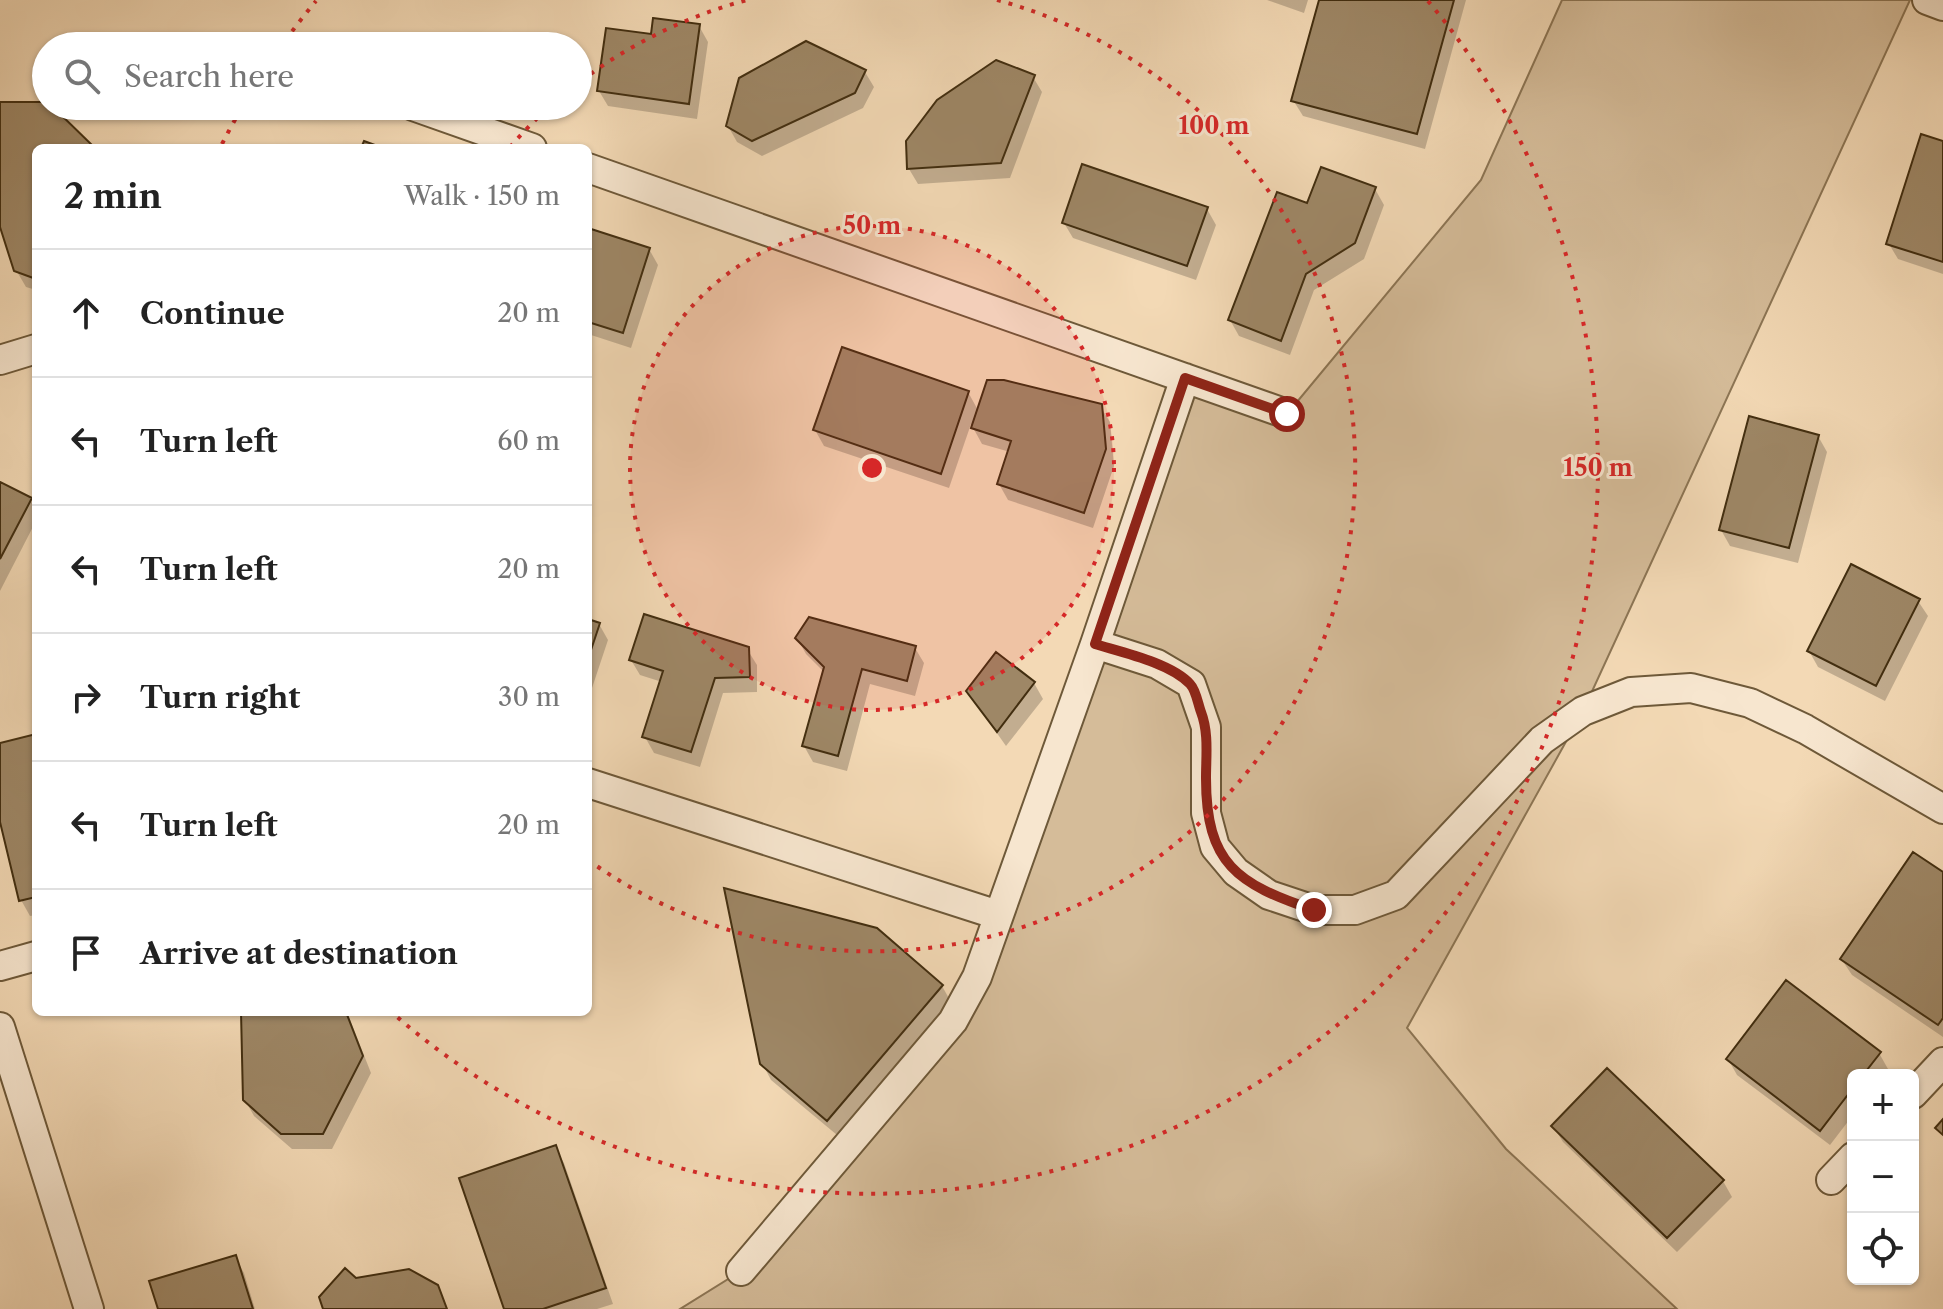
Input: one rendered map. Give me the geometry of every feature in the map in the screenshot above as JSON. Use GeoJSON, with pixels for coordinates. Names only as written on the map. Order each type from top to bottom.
{"type":"FeatureCollection","features":[{"type":"Feature","properties":{"kind":"street"},"geometry":{"type":"LineString","coordinates":[[1927,0],[1943,6]]}},
{"type":"Feature","properties":{"kind":"street"},"geometry":{"type":"LineString","coordinates":[[453,120],[521,144]]}},
{"type":"Feature","properties":{"kind":"street"},"geometry":{"type":"LineString","coordinates":[[592,169],[1287,414]]}},
{"type":"Feature","properties":{"kind":"street"},"geometry":{"type":"LineString","coordinates":[[0,360],[32,350]]}},
{"type":"Feature","properties":{"kind":"street"},"geometry":{"type":"LineString","coordinates":[[741,1271],[953,1021],[977,977],[1185,378]]}},
{"type":"Feature","properties":{"kind":"street"},"geometry":{"type":"LineString","coordinates":[[1095,644],[1157,664],[1191,684],[1206,727],[1206,813],[1215,847],[1236,872],[1269,895],[1314,910],[1355,910],[1396,895],[1542,740],[1583,711],[1631,692],[1691,688],[1750,703],[1805,729],[1943,809]]}},
{"type":"Feature","properties":{"kind":"street"},"geometry":{"type":"LineString","coordinates":[[592,784],[998,915]]}},
{"type":"Feature","properties":{"kind":"street"},"geometry":{"type":"LineString","coordinates":[[0,966],[32,957]]}},
{"type":"Feature","properties":{"kind":"street"},"geometry":{"type":"LineString","coordinates":[[0,1027],[89,1309]]}},
{"type":"Feature","properties":{"kind":"street"},"geometry":{"type":"LineString","coordinates":[[1919,1088],[1943,1062]]}},
{"type":"Feature","properties":{"kind":"street"},"geometry":{"type":"LineString","coordinates":[[1831,1180],[1847,1163]]}},
{"type":"Feature","properties":{"kind":"shaded area"},"geometry":{"type":"Polygon","coordinates":[[[1562,0],[1910,0],[1583,711],[1407,1028],[1506,1149],[1677,1309],[680,1309],[741,1271],[953,1021],[1185,378],[1287,414],[1481,180],[1562,0]]]}},
{"type":"Feature","properties":{"kind":"building"},"geometry":{"type":"Polygon","coordinates":[[[1319,0],[1454,0],[1417,134],[1291,101],[1319,0]]]}},
{"type":"Feature","properties":{"kind":"building"},"geometry":{"type":"Polygon","coordinates":[[[653,18],[700,24],[689,104],[597,91],[606,28],[651,34],[653,18]]]}},
{"type":"Feature","properties":{"kind":"building"},"geometry":{"type":"Polygon","coordinates":[[[806,41],[866,70],[855,93],[752,141],[726,126],[739,78],[806,41]]]}},
{"type":"Feature","properties":{"kind":"building"},"geometry":{"type":"Polygon","coordinates":[[[996,60],[1035,75],[1001,163],[907,169],[906,141],[937,100],[996,60]]]}},
{"type":"Feature","properties":{"kind":"building"},"geometry":{"type":"Polygon","coordinates":[[[0,102],[32,102],[32,120],[66,120],[91,144],[32,144],[32,278],[14,271],[0,227],[0,102]]]}},
{"type":"Feature","properties":{"kind":"building"},"geometry":{"type":"Polygon","coordinates":[[[1921,134],[1943,141],[1943,262],[1886,244],[1921,134]]]}},
{"type":"Feature","properties":{"kind":"building"},"geometry":{"type":"Polygon","coordinates":[[[1082,164],[1208,207],[1187,266],[1062,223],[1082,164]]]}},
{"type":"Feature","properties":{"kind":"building"},"geometry":{"type":"Polygon","coordinates":[[[1321,167],[1376,187],[1355,243],[1306,274],[1281,341],[1228,320],[1277,192],[1307,203],[1321,167]]]}},
{"type":"Feature","properties":{"kind":"building"},"geometry":{"type":"Polygon","coordinates":[[[592,229],[650,248],[623,333],[592,323],[592,229]]]}},
{"type":"Feature","properties":{"kind":"building"},"geometry":{"type":"Polygon","coordinates":[[[842,347],[969,391],[941,474],[813,430],[842,347]]]}},
{"type":"Feature","properties":{"kind":"building"},"geometry":{"type":"Polygon","coordinates":[[[987,380],[1004,380],[1102,404],[1106,449],[1084,513],[997,484],[1011,441],[971,428],[987,380]]]}},
{"type":"Feature","properties":{"kind":"building"},"geometry":{"type":"Polygon","coordinates":[[[1749,416],[1819,435],[1789,548],[1719,530],[1749,416]]]}},
{"type":"Feature","properties":{"kind":"building"},"geometry":{"type":"Polygon","coordinates":[[[0,482],[32,498],[0,559],[0,482]]]}},
{"type":"Feature","properties":{"kind":"building"},"geometry":{"type":"Polygon","coordinates":[[[1851,564],[1920,599],[1876,686],[1807,651],[1851,564]]]}},
{"type":"Feature","properties":{"kind":"building"},"geometry":{"type":"Polygon","coordinates":[[[644,614],[749,647],[750,677],[715,678],[691,752],[642,737],[663,671],[629,660],[644,614]]]}},
{"type":"Feature","properties":{"kind":"building"},"geometry":{"type":"Polygon","coordinates":[[[809,617],[916,646],[907,681],[862,669],[838,756],[802,746],[824,667],[795,638],[809,617]]]}},
{"type":"Feature","properties":{"kind":"building"},"geometry":{"type":"Polygon","coordinates":[[[592,620],[600,623],[592,647],[592,620]]]}},
{"type":"Feature","properties":{"kind":"building"},"geometry":{"type":"Polygon","coordinates":[[[996,652],[1035,682],[997,732],[966,691],[996,652]]]}},
{"type":"Feature","properties":{"kind":"building"},"geometry":{"type":"Polygon","coordinates":[[[32,735],[32,898],[19,901],[0,822],[0,743],[32,735]]]}},
{"type":"Feature","properties":{"kind":"building"},"geometry":{"type":"Polygon","coordinates":[[[1913,852],[1943,872],[1943,1018],[1938,1025],[1840,959],[1913,852]]]}},
{"type":"Feature","properties":{"kind":"building"},"geometry":{"type":"Polygon","coordinates":[[[724,888],[877,928],[943,985],[827,1121],[760,1064],[724,888]]]}},
{"type":"Feature","properties":{"kind":"building"},"geometry":{"type":"Polygon","coordinates":[[[1786,980],[1881,1052],[1868,1069],[1847,1069],[1847,1096],[1820,1131],[1726,1059],[1786,980]]]}},
{"type":"Feature","properties":{"kind":"building"},"geometry":{"type":"Polygon","coordinates":[[[241,1016],[348,1016],[363,1056],[323,1134],[281,1134],[243,1100],[241,1016]]]}},
{"type":"Feature","properties":{"kind":"building"},"geometry":{"type":"Polygon","coordinates":[[[1607,1068],[1724,1180],[1667,1238],[1551,1126],[1607,1068]]]}},
{"type":"Feature","properties":{"kind":"building"},"geometry":{"type":"Polygon","coordinates":[[[1943,1119],[1943,1135],[1935,1128],[1943,1119]]]}},
{"type":"Feature","properties":{"kind":"building"},"geometry":{"type":"Polygon","coordinates":[[[556,1145],[606,1288],[543,1309],[504,1309],[459,1178],[556,1145]]]}},
{"type":"Feature","properties":{"kind":"building"},"geometry":{"type":"Polygon","coordinates":[[[236,1255],[253,1309],[158,1309],[149,1281],[236,1255]]]}},
{"type":"Feature","properties":{"kind":"building"},"geometry":{"type":"Polygon","coordinates":[[[345,1268],[356,1278],[409,1269],[438,1285],[447,1309],[323,1309],[319,1297],[345,1268]]]}},
{"type":"Feature","properties":{"kind":"route"},"geometry":{"type":"LineString","coordinates":[[1287,414],[1185,378],[1095,644],[1157,664],[1191,684],[1206,727],[1206,813],[1215,847],[1236,872],[1269,895],[1314,910]]}}]}
